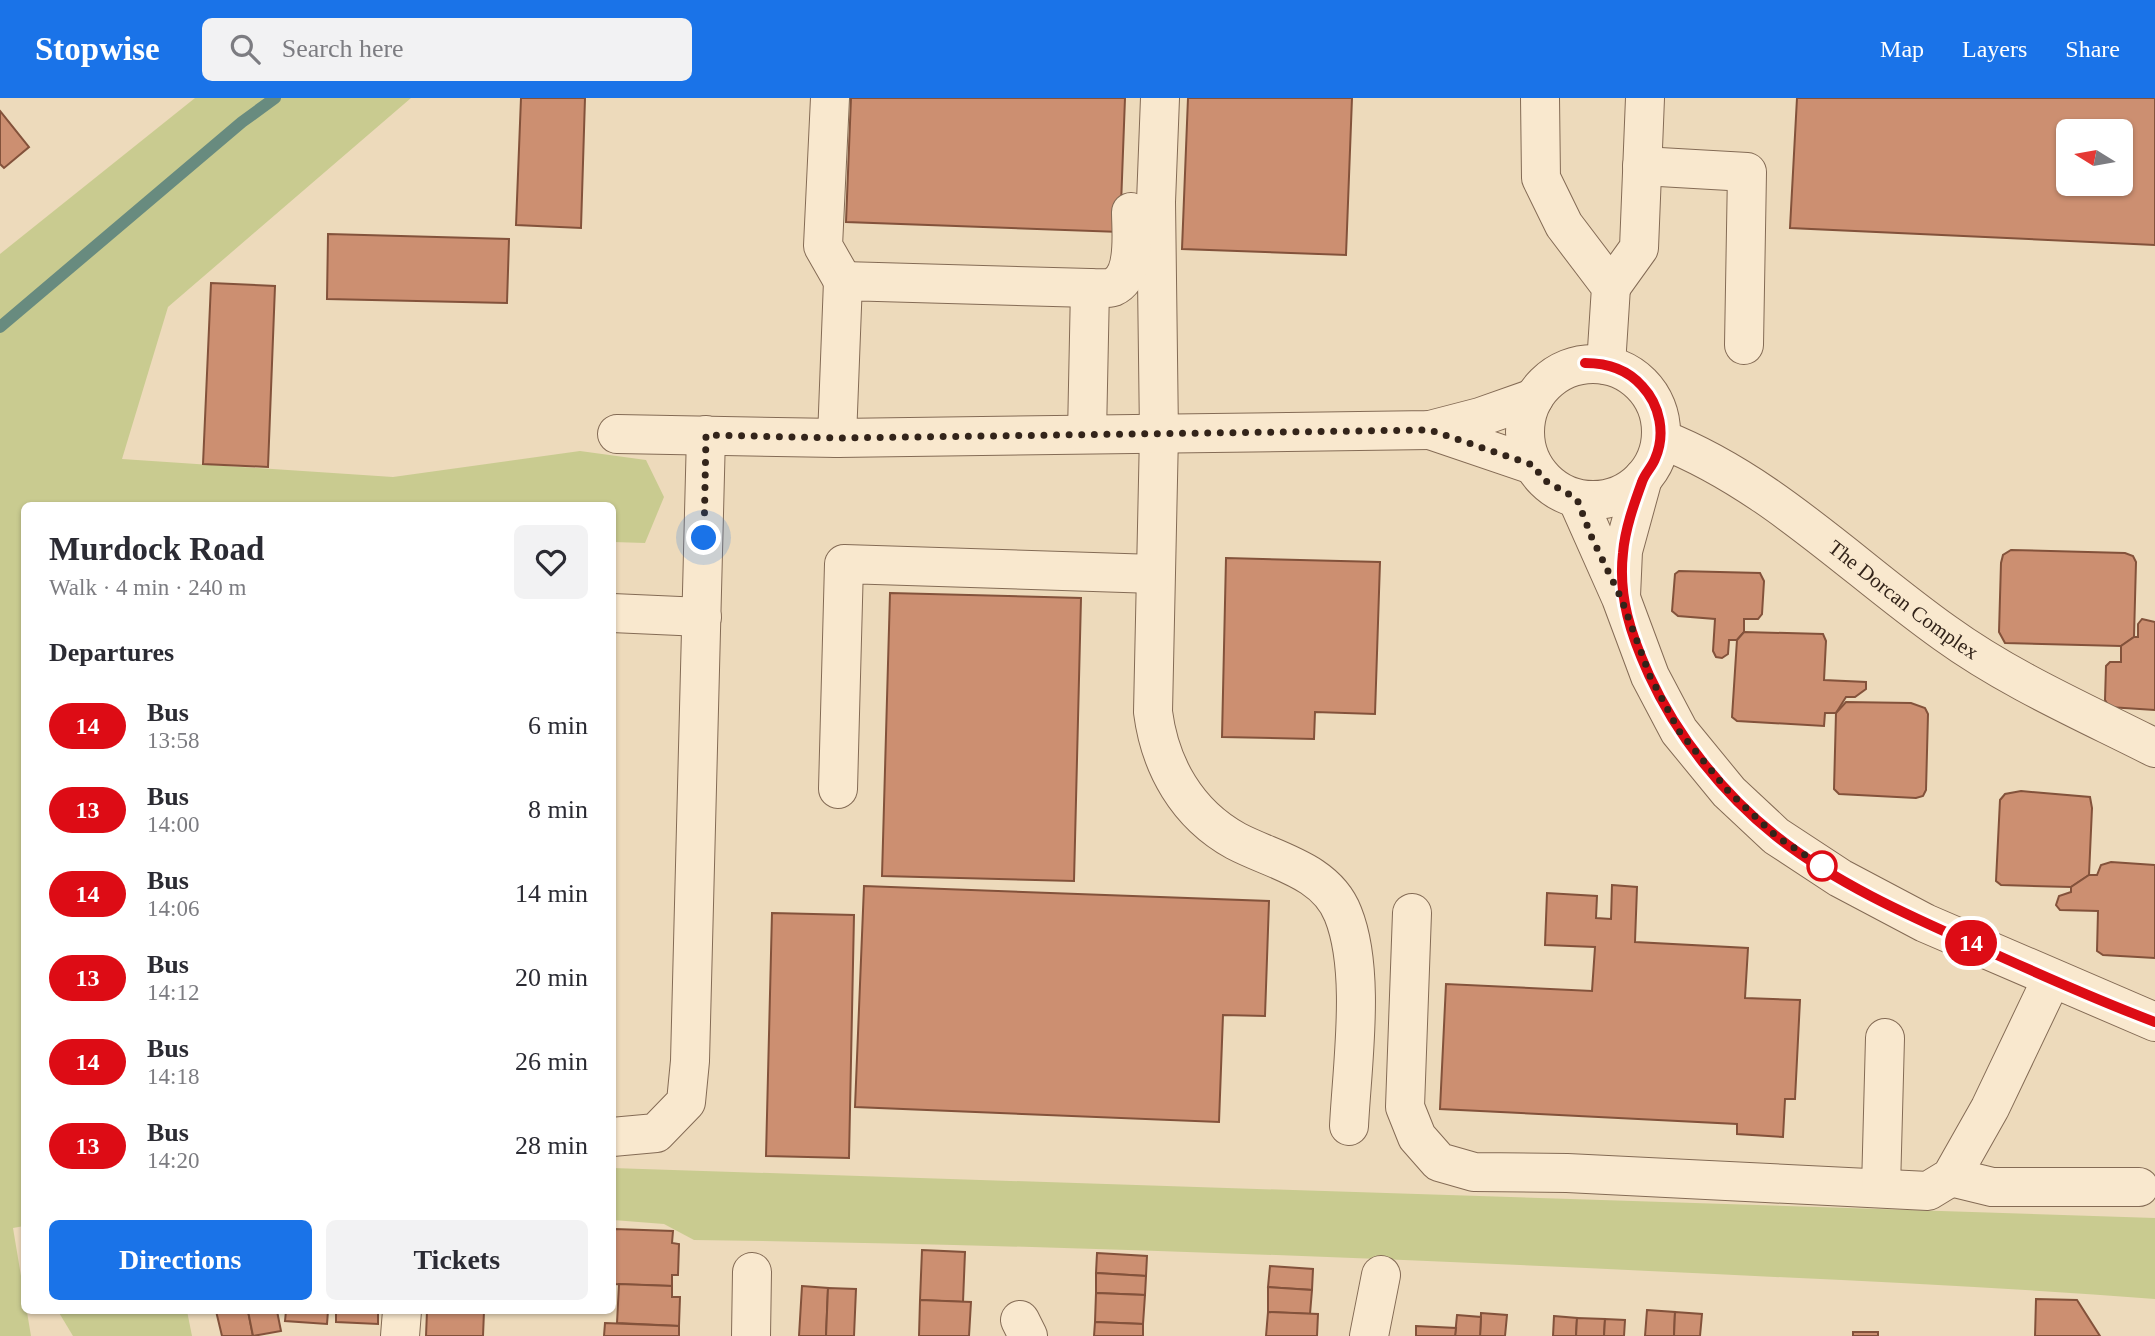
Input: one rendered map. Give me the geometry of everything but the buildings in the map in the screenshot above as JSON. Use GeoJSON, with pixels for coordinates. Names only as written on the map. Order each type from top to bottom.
{"type":"FeatureCollection","features":[{"type":"Feature","properties":{"kind":"street"},"geometry":{"type":"LineString","coordinates":[[830,98],[823,246],[843,281],[837,438]]}},
{"type":"Feature","properties":{"kind":"street"},"geometry":{"type":"LineString","coordinates":[[843,281],[1111,288],[1123,279],[1130,262],[1134,98]]}},
{"type":"Feature","properties":{"kind":"street"},"geometry":{"type":"LineString","coordinates":[[1160,98],[1156,202],[1159,434],[1153,712],[1159,745],[1172,777],[1200,814],[1235,840],[1321,883],[1343,913],[1355,981],[1349,1126]]}},
{"type":"Feature","properties":{"kind":"street"},"geometry":{"type":"LineString","coordinates":[[1540,98],[1541,178],[1564,225],[1611,287]]}},
{"type":"Feature","properties":{"kind":"street"},"geometry":{"type":"LineString","coordinates":[[1606,365],[1611,287],[1639,248],[1645,98]]}},
{"type":"Feature","properties":{"kind":"street"},"geometry":{"type":"LineString","coordinates":[[1642,166],[1748,172],[1744,345]]}},
{"type":"Feature","properties":{"kind":"street"},"geometry":{"type":"LineString","coordinates":[[1087,434],[1090,288]]}},
{"type":"Feature","properties":{"kind":"street"},"geometry":{"type":"LineString","coordinates":[[1621,598],[1623,551],[1643,478],[1655,460],[1661,439],[1660,416],[1650,395],[1635,378],[1606,365],[1585,363],[1567,368],[1550,378],[1534,398],[1525,428],[1533,465],[1552,486],[1577,499],[1613,497],[1643,478]]}},
{"type":"Feature","properties":{"kind":"street"},"geometry":{"type":"LineString","coordinates":[[617,434],[837,438],[1430,430],[1480,417],[1534,398]]}},
{"type":"Feature","properties":{"kind":"street"},"geometry":{"type":"LineString","coordinates":[[1430,430],[1533,465]]}},
{"type":"Feature","properties":{"kind":"street"},"geometry":{"type":"LineString","coordinates":[[616,1137],[656,1133],[686,1102],[690,1061],[706,435]]}},
{"type":"Feature","properties":{"kind":"street","name":"The Dorcan Complex"},"geometry":{"type":"LineString","coordinates":[[1661,439],[1689,450],[1761,492],[1945,634],[1994,666],[2155,748]]}},
{"type":"Feature","properties":{"kind":"street"},"geometry":{"type":"LineString","coordinates":[[1577,499],[1592,538],[1621,598],[1650,676],[1679,731],[1729,792],[1776,836],[1840,878],[1925,923],[2052,980],[2155,1022]]}},
{"type":"Feature","properties":{"kind":"street"},"geometry":{"type":"LineString","coordinates":[[838,789],[844,564],[1155,574]]}},
{"type":"Feature","properties":{"kind":"street"},"geometry":{"type":"LineString","coordinates":[[616,612],[702,600]]}},
{"type":"Feature","properties":{"kind":"street"},"geometry":{"type":"LineString","coordinates":[[1412,913],[1405,1107],[1417,1137],[1439,1162],[1474,1172],[1567,1173],[1928,1191],[1951,1177],[1990,1108],[2052,980]]}},
{"type":"Feature","properties":{"kind":"street"},"geometry":{"type":"LineString","coordinates":[[1881,1188],[1885,1038]]}},
{"type":"Feature","properties":{"kind":"street"},"geometry":{"type":"LineString","coordinates":[[1951,1177],[1992,1188],[2139,1187]]}},
{"type":"Feature","properties":{"kind":"street"},"geometry":{"type":"LineString","coordinates":[[751,1336],[752,1272]]}},
{"type":"Feature","properties":{"kind":"street"},"geometry":{"type":"LineString","coordinates":[[1369,1336],[1381,1275]]}},
{"type":"Feature","properties":{"kind":"street"},"geometry":{"type":"LineString","coordinates":[[400,1336],[402,1314]]}},
{"type":"Feature","properties":{"kind":"green space"},"geometry":{"type":"Polygon","coordinates":[[[195,98],[411,98],[168,307],[122,459],[393,477],[580,451],[646,460],[664,497],[645,543],[616,542],[616,502],[21,502],[21,1227],[13,1228],[21,1276],[21,1314],[27,1314],[31,1336],[0,1336],[0,254],[195,98]]]}},
{"type":"Feature","properties":{"kind":"green space"},"geometry":{"type":"Polygon","coordinates":[[[616,1168],[2155,1218],[2155,1299],[1902,1283],[1410,1260],[694,1240],[664,1224],[616,1220],[616,1168]]]}},
{"type":"Feature","properties":{"kind":"green space"},"geometry":{"type":"Polygon","coordinates":[[[60,1314],[188,1314],[192,1336],[73,1336],[60,1314]]]}},
{"type":"Feature","properties":{"kind":"waterway"},"geometry":{"type":"LineString","coordinates":[[0,327],[242,122],[275,98]]}},
{"type":"Feature","properties":{"kind":"bus line","name":"14"},"geometry":{"type":"LineString","coordinates":[[1585,363],[1615,367],[1635,378],[1650,395],[1660,416],[1661,439],[1655,460],[1643,478],[1623,551],[1621,598],[1650,676],[1679,731],[1729,792],[1776,836],[1840,878],[1925,923],[2052,980],[2155,1022]]}},
{"type":"Feature","properties":{"kind":"route"},"geometry":{"type":"LineString","coordinates":[[704,538],[706,435],[837,438],[1430,430],[1533,465],[1544,480],[1577,499],[1592,538],[1621,598],[1650,676],[1679,731],[1729,792],[1776,836],[1822,866]]}}]}
